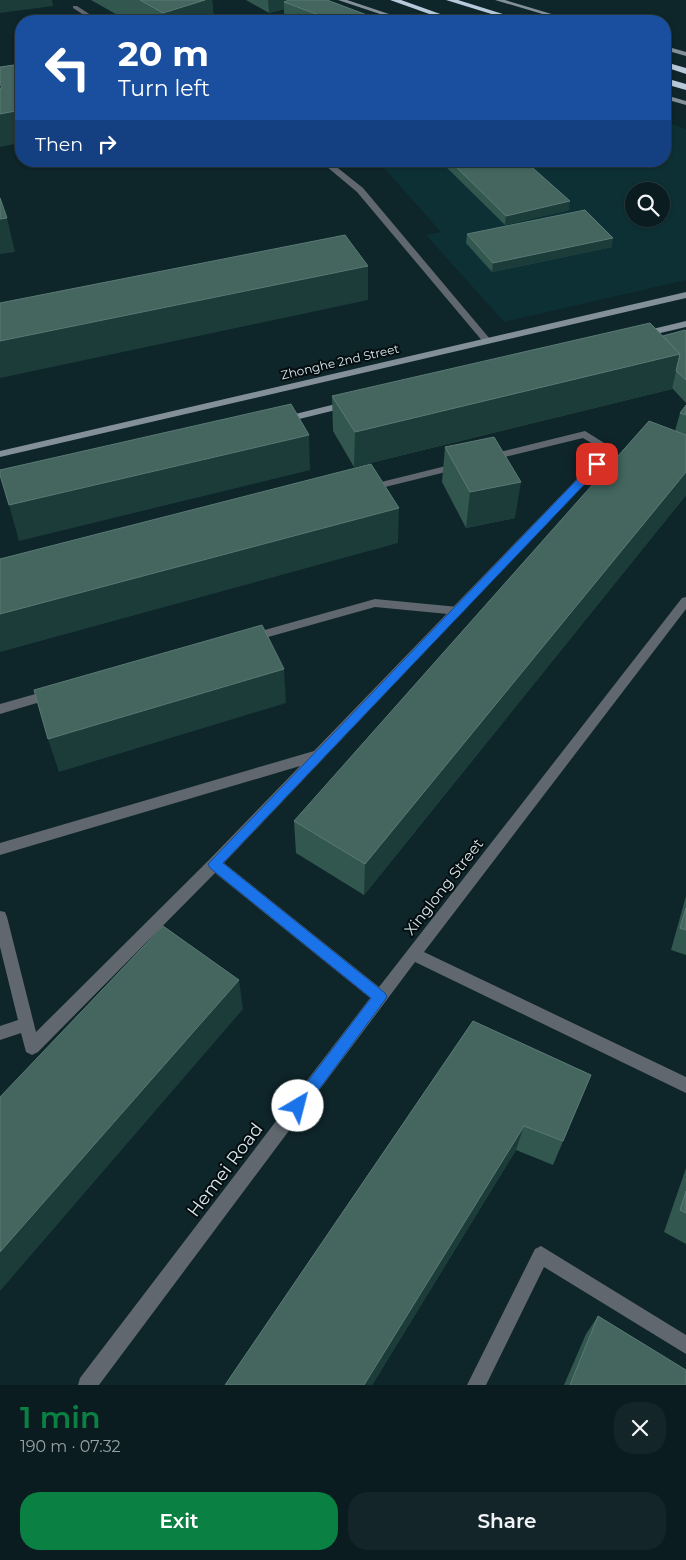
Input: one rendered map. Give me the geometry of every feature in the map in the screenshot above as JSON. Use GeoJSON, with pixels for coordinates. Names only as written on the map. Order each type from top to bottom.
{"type":"FeatureCollection","features":[{"type":"Feature","properties":{"kind":"highway"},"geometry":{"type":"LineString","coordinates":[[394,0],[438,15]]}},
{"type":"Feature","properties":{"kind":"highway"},"geometry":{"type":"LineString","coordinates":[[450,0],[501,15]]}},
{"type":"Feature","properties":{"kind":"highway"},"geometry":{"type":"LineString","coordinates":[[671,66],[686,70]]}},
{"type":"Feature","properties":{"kind":"highway"},"geometry":{"type":"LineString","coordinates":[[671,83],[686,87]]}},
{"type":"Feature","properties":{"kind":"street"},"geometry":{"type":"LineString","coordinates":[[341,0],[388,15]]}},
{"type":"Feature","properties":{"kind":"street"},"geometry":{"type":"LineString","coordinates":[[498,0],[551,15]]}},
{"type":"Feature","properties":{"kind":"street"},"geometry":{"type":"LineString","coordinates":[[75,7],[87,15]]}},
{"type":"Feature","properties":{"kind":"street"},"geometry":{"type":"LineString","coordinates":[[671,50],[686,54]]}},
{"type":"Feature","properties":{"kind":"street"},"geometry":{"type":"LineString","coordinates":[[671,99],[686,103]]}},
{"type":"Feature","properties":{"kind":"street"},"geometry":{"type":"LineString","coordinates":[[331,167],[360,190],[487,342]]}},
{"type":"Feature","properties":{"kind":"street","name":"Zhonghe 2nd Street"},"geometry":{"type":"LineString","coordinates":[[0,454],[686,295]]}},
{"type":"Feature","properties":{"kind":"street"},"geometry":{"type":"LineString","coordinates":[[629,338],[686,324]]}},
{"type":"Feature","properties":{"kind":"street"},"geometry":{"type":"LineString","coordinates":[[273,422],[360,402]]}},
{"type":"Feature","properties":{"kind":"street"},"geometry":{"type":"LineString","coordinates":[[0,917],[32,1047],[214,864],[610,451],[585,434],[355,492]]}},
{"type":"Feature","properties":{"kind":"street","name":"Xinglong Street"},"geometry":{"type":"LineString","coordinates":[[686,601],[413,954],[686,1085]]}},
{"type":"Feature","properties":{"kind":"street"},"geometry":{"type":"LineString","coordinates":[[240,641],[375,603],[458,611]]}},
{"type":"Feature","properties":{"kind":"street"},"geometry":{"type":"LineString","coordinates":[[0,709],[67,690]]}},
{"type":"Feature","properties":{"kind":"street"},"geometry":{"type":"LineString","coordinates":[[0,849],[318,756]]}},
{"type":"Feature","properties":{"kind":"street"},"geometry":{"type":"LineString","coordinates":[[214,864],[380,997]]}},
{"type":"Feature","properties":{"kind":"street","name":"Hemei Road"},"geometry":{"type":"LineString","coordinates":[[87,1385],[413,954]]}},
{"type":"Feature","properties":{"kind":"street"},"geometry":{"type":"LineString","coordinates":[[0,1033],[26,1024]]}},
{"type":"Feature","properties":{"kind":"street"},"geometry":{"type":"LineString","coordinates":[[476,1385],[541,1255],[686,1345]]}},
{"type":"Feature","properties":{"kind":"shaded area"},"geometry":{"type":"Polygon","coordinates":[[[671,124],[686,129],[686,280],[504,322],[426,235],[441,232],[383,167],[671,167],[671,124]]]}},
{"type":"Feature","properties":{"kind":"building"},"geometry":{"type":"Polygon","coordinates":[[[140,0],[205,0],[163,13],[140,0]]]}},
{"type":"Feature","properties":{"kind":"building"},"geometry":{"type":"Polygon","coordinates":[[[289,0],[327,0],[367,15],[319,15],[284,2],[289,0]]]}},
{"type":"Feature","properties":{"kind":"building"},"geometry":{"type":"Polygon","coordinates":[[[15,65],[15,111],[0,114],[0,88],[2,88],[0,84],[0,67],[15,65]]]}},
{"type":"Feature","properties":{"kind":"building"},"geometry":{"type":"Polygon","coordinates":[[[456,167],[532,167],[570,201],[506,216],[456,167]]]}},
{"type":"Feature","properties":{"kind":"building"},"geometry":{"type":"Polygon","coordinates":[[[0,198],[7,218],[0,219],[0,198]]]}},
{"type":"Feature","properties":{"kind":"building"},"geometry":{"type":"Polygon","coordinates":[[[585,210],[613,238],[493,263],[467,234],[585,210]]]}},
{"type":"Feature","properties":{"kind":"building"},"geometry":{"type":"Polygon","coordinates":[[[345,235],[368,266],[0,341],[0,303],[345,235]]]}},
{"type":"Feature","properties":{"kind":"building"},"geometry":{"type":"Polygon","coordinates":[[[650,323],[680,354],[355,432],[332,396],[650,323]]]}},
{"type":"Feature","properties":{"kind":"building"},"geometry":{"type":"Polygon","coordinates":[[[685,330],[686,380],[676,371],[680,354],[663,336],[685,330]]]}},
{"type":"Feature","properties":{"kind":"building"},"geometry":{"type":"Polygon","coordinates":[[[291,404],[309,435],[9,505],[0,470],[291,404]]]}},
{"type":"Feature","properties":{"kind":"building"},"geometry":{"type":"Polygon","coordinates":[[[686,405],[686,415],[680,413],[686,405]]]}},
{"type":"Feature","properties":{"kind":"building"},"geometry":{"type":"Polygon","coordinates":[[[649,421],[686,435],[686,472],[365,864],[294,821],[649,421]]]}},
{"type":"Feature","properties":{"kind":"building"},"geometry":{"type":"Polygon","coordinates":[[[494,437],[521,482],[470,492],[445,447],[494,437]]]}},
{"type":"Feature","properties":{"kind":"building"},"geometry":{"type":"Polygon","coordinates":[[[371,464],[399,508],[0,614],[0,559],[371,464]]]}},
{"type":"Feature","properties":{"kind":"building"},"geometry":{"type":"Polygon","coordinates":[[[262,625],[284,669],[48,739],[34,690],[262,625]]]}},
{"type":"Feature","properties":{"kind":"building"},"geometry":{"type":"Polygon","coordinates":[[[686,908],[686,930],[680,928],[686,908]]]}},
{"type":"Feature","properties":{"kind":"building"},"geometry":{"type":"Polygon","coordinates":[[[163,926],[239,980],[0,1252],[0,1097],[163,926]]]}},
{"type":"Feature","properties":{"kind":"building"},"geometry":{"type":"Polygon","coordinates":[[[473,1021],[591,1075],[563,1141],[524,1126],[364,1385],[225,1385],[473,1021]]]}},
{"type":"Feature","properties":{"kind":"building"},"geometry":{"type":"Polygon","coordinates":[[[686,1191],[686,1213],[680,1210],[686,1191]]]}},
{"type":"Feature","properties":{"kind":"building"},"geometry":{"type":"Polygon","coordinates":[[[598,1316],[686,1370],[686,1385],[570,1385],[598,1316]]]}},
{"type":"Feature","properties":{"kind":"route"},"geometry":{"type":"LineString","coordinates":[[298,1106],[380,997],[214,864],[597,464]]}}]}
